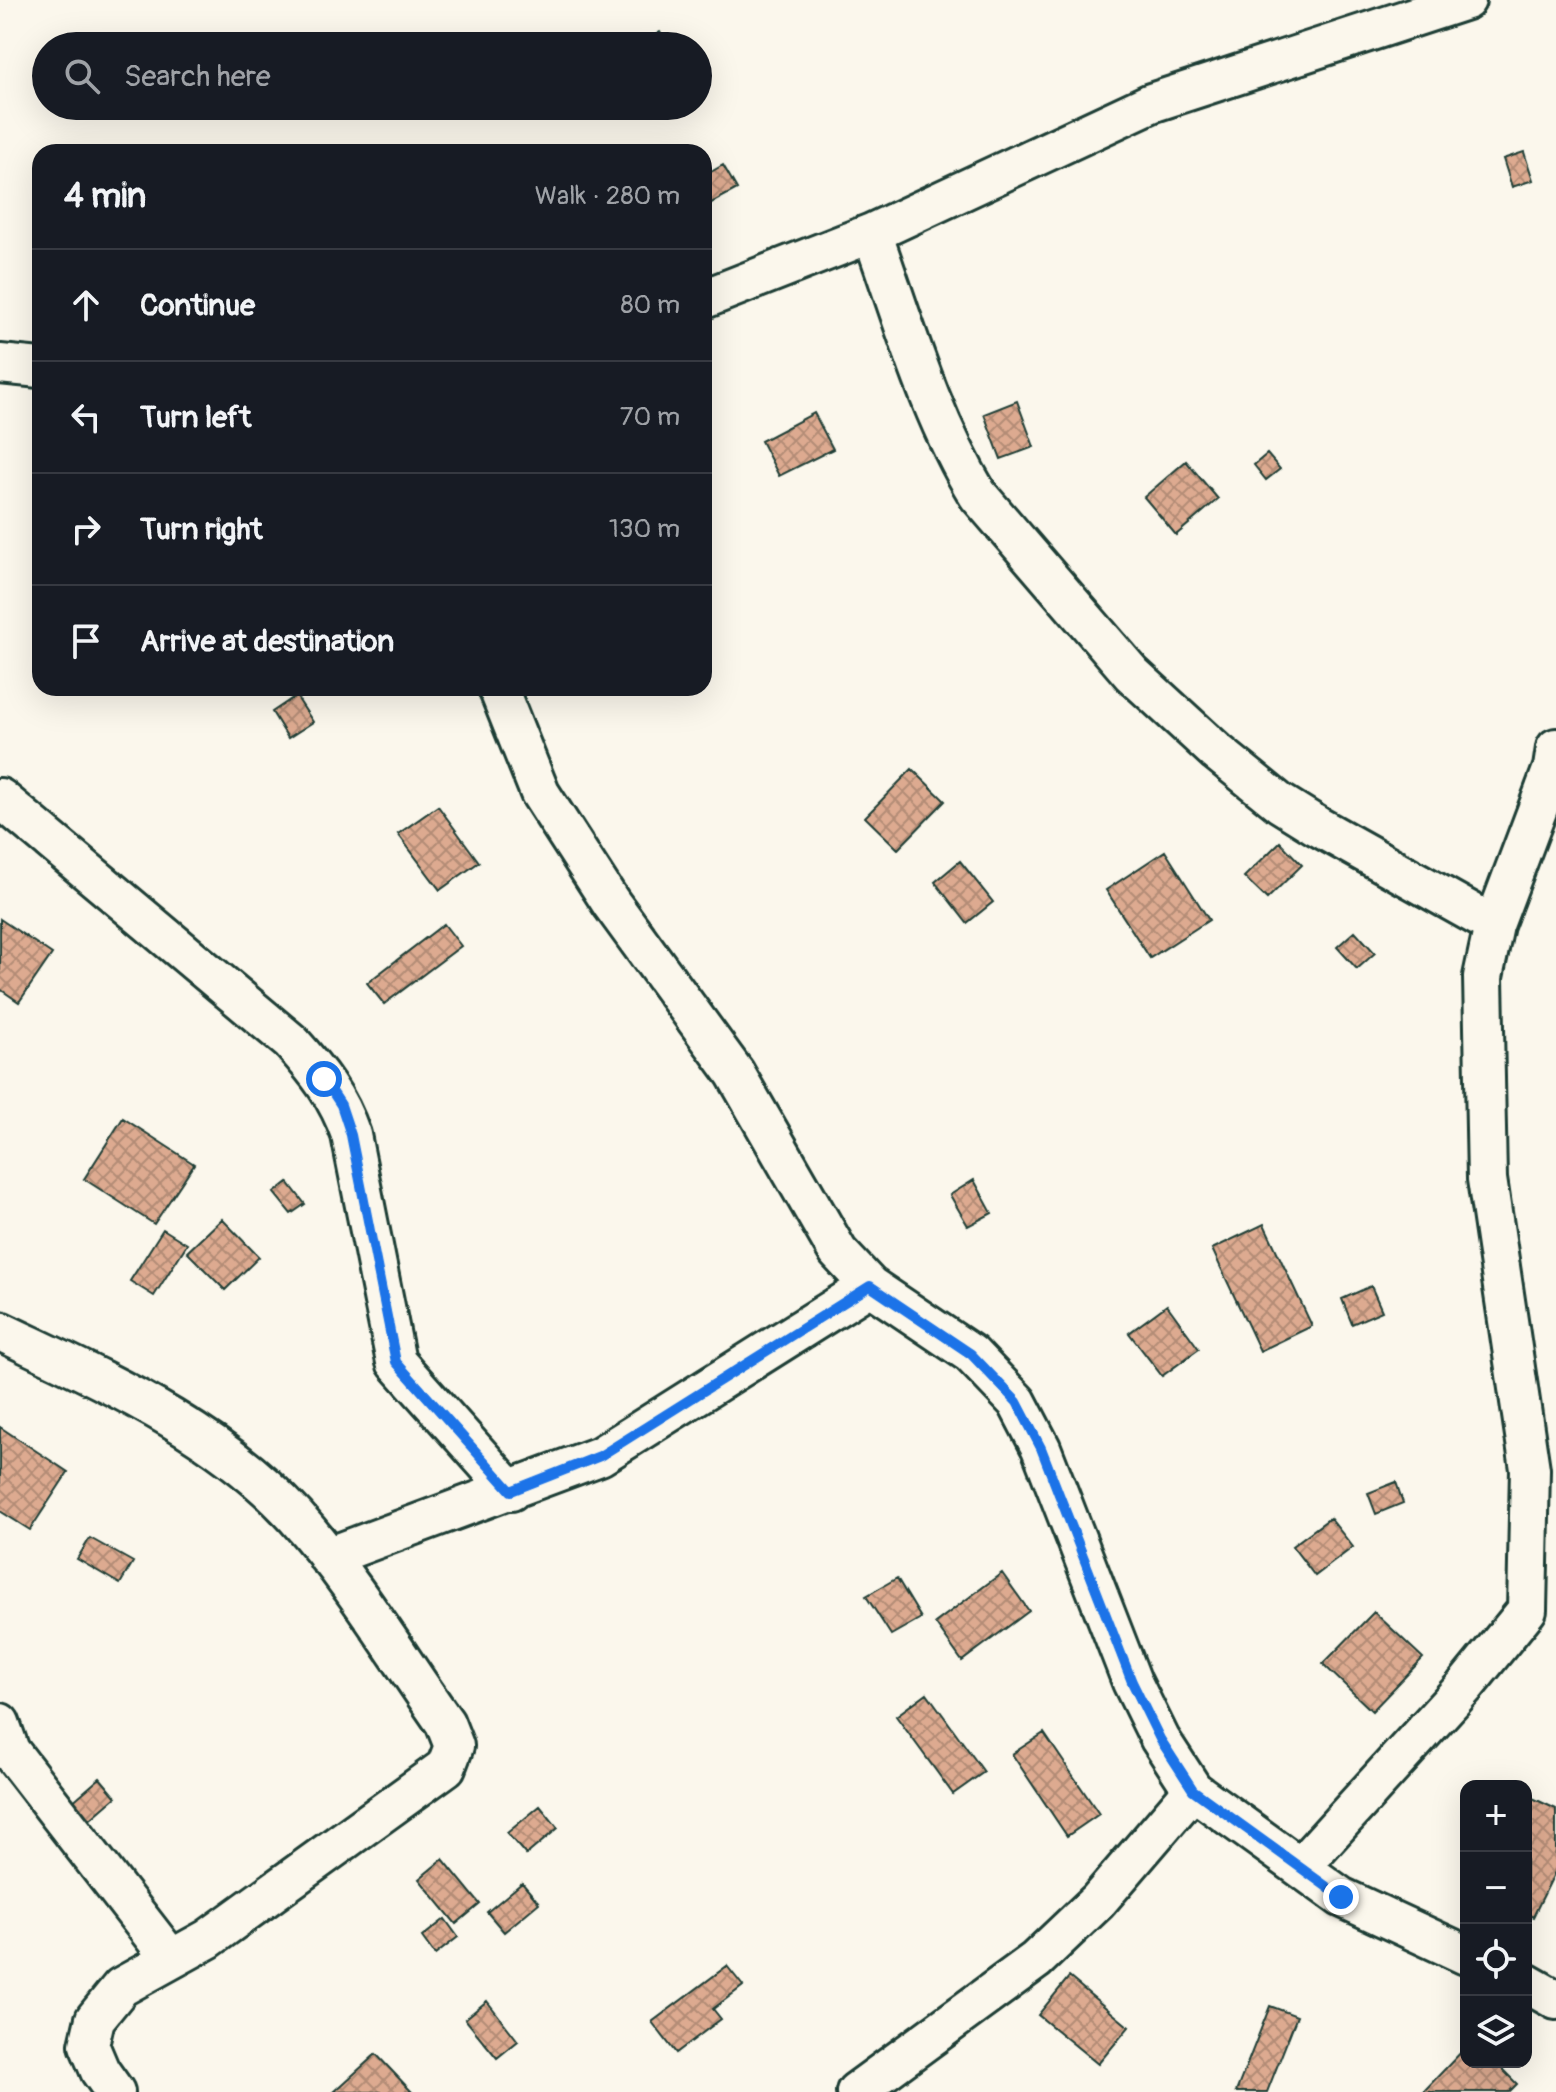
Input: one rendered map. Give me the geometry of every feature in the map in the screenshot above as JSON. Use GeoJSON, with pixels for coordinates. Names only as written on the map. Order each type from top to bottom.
{"type":"FeatureCollection","features":[{"type":"Feature","properties":{"kind":"street"},"geometry":{"type":"LineString","coordinates":[[712,296],[872,233],[1151,103],[1466,0]]}},
{"type":"Feature","properties":{"kind":"street"},"geometry":{"type":"LineString","coordinates":[[872,233],[941,427],[960,465],[978,495],[1132,674],[1188,727],[1280,803],[1494,925]]}},
{"type":"Feature","properties":{"kind":"street"},"geometry":{"type":"LineString","coordinates":[[0,364],[32,367]]}},
{"type":"Feature","properties":{"kind":"street"},"geometry":{"type":"LineString","coordinates":[[501,696],[540,793],[611,903],[735,1073],[838,1252],[870,1286],[971,1354],[1017,1402],[1041,1448],[1132,1682],[1160,1739],[1193,1790],[1341,1897],[1460,1952]]}},
{"type":"Feature","properties":{"kind":"street"},"geometry":{"type":"LineString","coordinates":[[1300,1867],[1465,1686],[1541,1617],[1530,1469],[1487,1179],[1483,977],[1494,925],[1553,768],[1556,748]]}},
{"type":"Feature","properties":{"kind":"street"},"geometry":{"type":"LineString","coordinates":[[0,798],[291,1042],[324,1079],[341,1105],[351,1135],[396,1362],[511,1491]]}},
{"type":"Feature","properties":{"kind":"street"},"geometry":{"type":"LineString","coordinates":[[328,1557],[600,1456],[870,1286]]}},
{"type":"Feature","properties":{"kind":"street"},"geometry":{"type":"LineString","coordinates":[[0,1331],[151,1404],[244,1469],[294,1516],[328,1557],[445,1723],[454,1746],[446,1767],[208,1939],[121,1987],[95,2019],[89,2045],[115,2092]]}},
{"type":"Feature","properties":{"kind":"street"},"geometry":{"type":"LineString","coordinates":[[0,1723],[10,1751],[171,1959]]}},
{"type":"Feature","properties":{"kind":"street"},"geometry":{"type":"LineString","coordinates":[[856,2092],[1036,1960],[1098,1901],[1193,1790]]}},
{"type":"Feature","properties":{"kind":"street"},"geometry":{"type":"LineString","coordinates":[[1532,1986],[1556,2000]]}},
{"type":"Feature","properties":{"kind":"building"},"geometry":{"type":"Polygon","coordinates":[[[1524,152],[1533,180],[1512,187],[1503,159],[1524,152]]]}},
{"type":"Feature","properties":{"kind":"building"},"geometry":{"type":"Polygon","coordinates":[[[723,165],[737,189],[712,203],[712,171],[723,165]]]}},
{"type":"Feature","properties":{"kind":"building"},"geometry":{"type":"Polygon","coordinates":[[[1017,401],[1034,447],[1001,459],[984,414],[1017,401]]]}},
{"type":"Feature","properties":{"kind":"building"},"geometry":{"type":"Polygon","coordinates":[[[814,413],[833,449],[779,476],[761,441],[814,413]]]}},
{"type":"Feature","properties":{"kind":"building"},"geometry":{"type":"Polygon","coordinates":[[[1267,454],[1280,469],[1266,480],[1254,465],[1267,454]]]}},
{"type":"Feature","properties":{"kind":"building"},"geometry":{"type":"Polygon","coordinates":[[[1186,461],[1218,499],[1176,535],[1144,497],[1186,461]]]}},
{"type":"Feature","properties":{"kind":"building"},"geometry":{"type":"Polygon","coordinates":[[[296,696],[313,722],[288,738],[272,712],[296,696]]]}},
{"type":"Feature","properties":{"kind":"building"},"geometry":{"type":"Polygon","coordinates":[[[912,769],[945,801],[898,849],[865,817],[912,769]]]}},
{"type":"Feature","properties":{"kind":"building"},"geometry":{"type":"Polygon","coordinates":[[[438,806],[479,862],[440,890],[398,834],[438,806]]]}},
{"type":"Feature","properties":{"kind":"building"},"geometry":{"type":"Polygon","coordinates":[[[1280,842],[1302,865],[1267,899],[1244,877],[1280,842]]]}},
{"type":"Feature","properties":{"kind":"building"},"geometry":{"type":"Polygon","coordinates":[[[1165,851],[1209,920],[1150,958],[1106,890],[1165,851]]]}},
{"type":"Feature","properties":{"kind":"building"},"geometry":{"type":"Polygon","coordinates":[[[960,861],[993,902],[967,923],[935,882],[960,861]]]}},
{"type":"Feature","properties":{"kind":"building"},"geometry":{"type":"Polygon","coordinates":[[[0,919],[52,954],[19,1002],[0,989],[0,919]]]}},
{"type":"Feature","properties":{"kind":"building"},"geometry":{"type":"Polygon","coordinates":[[[444,924],[461,946],[384,1004],[367,983],[444,924]]]}},
{"type":"Feature","properties":{"kind":"building"},"geometry":{"type":"Polygon","coordinates":[[[1355,931],[1375,953],[1357,969],[1337,947],[1355,931]]]}},
{"type":"Feature","properties":{"kind":"building"},"geometry":{"type":"Polygon","coordinates":[[[123,1118],[194,1164],[154,1224],[84,1179],[123,1118]]]}},
{"type":"Feature","properties":{"kind":"building"},"geometry":{"type":"Polygon","coordinates":[[[974,1180],[992,1213],[968,1226],[950,1195],[974,1180]]]}},
{"type":"Feature","properties":{"kind":"building"},"geometry":{"type":"Polygon","coordinates":[[[288,1182],[305,1204],[291,1214],[274,1193],[288,1182]]]}},
{"type":"Feature","properties":{"kind":"building"},"geometry":{"type":"Polygon","coordinates":[[[222,1219],[259,1257],[225,1290],[187,1252],[222,1219]]]}},
{"type":"Feature","properties":{"kind":"building"},"geometry":{"type":"Polygon","coordinates":[[[1264,1224],[1312,1326],[1260,1351],[1212,1249],[1264,1224]]]}},
{"type":"Feature","properties":{"kind":"building"},"geometry":{"type":"Polygon","coordinates":[[[163,1229],[187,1244],[154,1296],[130,1281],[163,1229]]]}},
{"type":"Feature","properties":{"kind":"building"},"geometry":{"type":"Polygon","coordinates":[[[1371,1286],[1382,1311],[1352,1324],[1342,1299],[1371,1286]]]}},
{"type":"Feature","properties":{"kind":"building"},"geometry":{"type":"Polygon","coordinates":[[[1167,1305],[1199,1349],[1162,1376],[1129,1333],[1167,1305]]]}},
{"type":"Feature","properties":{"kind":"building"},"geometry":{"type":"Polygon","coordinates":[[[0,1427],[68,1472],[30,1530],[0,1511],[0,1427]]]}},
{"type":"Feature","properties":{"kind":"building"},"geometry":{"type":"Polygon","coordinates":[[[1396,1482],[1403,1503],[1376,1514],[1368,1493],[1396,1482]]]}},
{"type":"Feature","properties":{"kind":"building"},"geometry":{"type":"Polygon","coordinates":[[[1330,1518],[1353,1547],[1315,1576],[1292,1546],[1330,1518]]]}},
{"type":"Feature","properties":{"kind":"building"},"geometry":{"type":"Polygon","coordinates":[[[90,1538],[133,1562],[120,1584],[77,1559],[90,1538]]]}},
{"type":"Feature","properties":{"kind":"building"},"geometry":{"type":"Polygon","coordinates":[[[1002,1573],[1029,1611],[962,1661],[935,1623],[1002,1573]]]}},
{"type":"Feature","properties":{"kind":"building"},"geometry":{"type":"Polygon","coordinates":[[[897,1578],[921,1618],[891,1635],[866,1596],[897,1578]]]}},
{"type":"Feature","properties":{"kind":"building"},"geometry":{"type":"Polygon","coordinates":[[[1374,1612],[1423,1658],[1372,1711],[1323,1664],[1374,1612]]]}},
{"type":"Feature","properties":{"kind":"building"},"geometry":{"type":"Polygon","coordinates":[[[927,1693],[984,1772],[953,1794],[896,1716],[927,1693]]]}},
{"type":"Feature","properties":{"kind":"building"},"geometry":{"type":"Polygon","coordinates":[[[1044,1733],[1099,1814],[1067,1836],[1012,1754],[1044,1733]]]}},
{"type":"Feature","properties":{"kind":"building"},"geometry":{"type":"Polygon","coordinates":[[[100,1778],[116,1797],[87,1822],[71,1803],[100,1778]]]}},
{"type":"Feature","properties":{"kind":"building"},"geometry":{"type":"Polygon","coordinates":[[[1532,1798],[1556,1809],[1556,1870],[1533,1917],[1532,1798]]]}},
{"type":"Feature","properties":{"kind":"building"},"geometry":{"type":"Polygon","coordinates":[[[540,1806],[558,1828],[526,1855],[507,1833],[540,1806]]]}},
{"type":"Feature","properties":{"kind":"building"},"geometry":{"type":"Polygon","coordinates":[[[443,1859],[480,1904],[456,1924],[419,1879],[443,1859]]]}},
{"type":"Feature","properties":{"kind":"building"},"geometry":{"type":"Polygon","coordinates":[[[522,1883],[539,1903],[504,1932],[487,1912],[522,1883]]]}},
{"type":"Feature","properties":{"kind":"building"},"geometry":{"type":"Polygon","coordinates":[[[445,1919],[458,1937],[435,1955],[422,1937],[445,1919]]]}},
{"type":"Feature","properties":{"kind":"building"},"geometry":{"type":"Polygon","coordinates":[[[727,1966],[743,1986],[713,2009],[721,2019],[676,2053],[652,2022],[727,1966]]]}},
{"type":"Feature","properties":{"kind":"building"},"geometry":{"type":"Polygon","coordinates":[[[1069,1977],[1129,2027],[1098,2064],[1038,2015],[1069,1977]]]}},
{"type":"Feature","properties":{"kind":"building"},"geometry":{"type":"Polygon","coordinates":[[[487,2001],[518,2041],[497,2058],[465,2019],[487,2001]]]}},
{"type":"Feature","properties":{"kind":"building"},"geometry":{"type":"Polygon","coordinates":[[[1270,2006],[1297,2016],[1267,2092],[1236,2092],[1270,2006]]]}},
{"type":"Feature","properties":{"kind":"building"},"geometry":{"type":"Polygon","coordinates":[[[1460,2053],[1460,2068],[1501,2068],[1517,2084],[1509,2092],[1423,2092],[1460,2053]]]}},
{"type":"Feature","properties":{"kind":"building"},"geometry":{"type":"Polygon","coordinates":[[[376,2054],[412,2092],[334,2092],[376,2054]]]}},
{"type":"Feature","properties":{"kind":"route"},"geometry":{"type":"LineString","coordinates":[[324,1079],[341,1105],[351,1135],[396,1362],[511,1491],[600,1456],[870,1286],[971,1354],[1017,1402],[1041,1448],[1132,1682],[1160,1739],[1193,1790],[1341,1897]]}}]}
